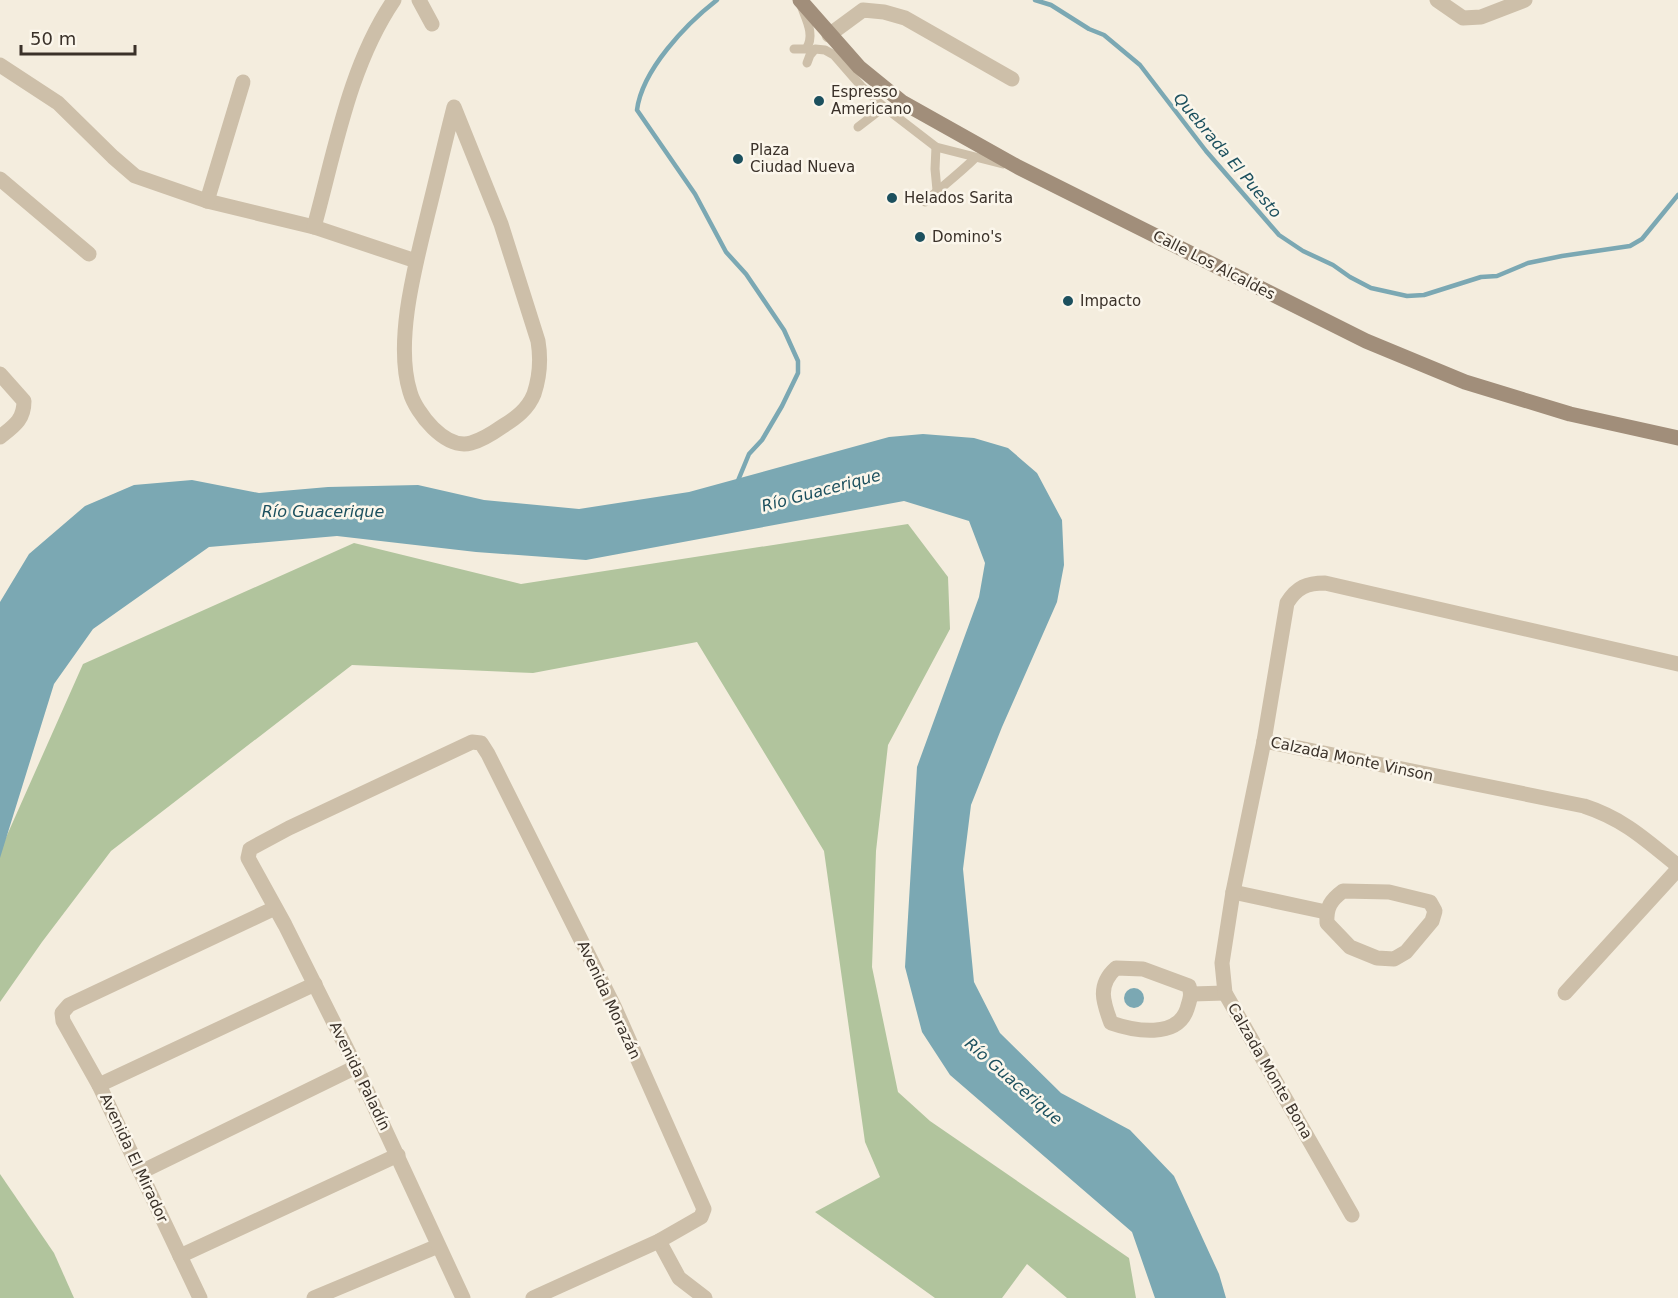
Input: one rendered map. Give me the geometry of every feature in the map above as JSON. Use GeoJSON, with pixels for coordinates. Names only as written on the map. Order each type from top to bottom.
{"type":"FeatureCollection","features":[{"type":"Feature","properties":{"kind":"main road","name":"Calle Los Alcaldes"},"geometry":{"type":"LineString","coordinates":[[799,0],[859,66],[902,102],[1018,167],[1366,341],[1465,382],[1570,414],[1678,438]]}},
{"type":"Feature","properties":{"kind":"street"},"geometry":{"type":"LineString","coordinates":[[314,227],[350,93],[379,22],[394,0]]}},
{"type":"Feature","properties":{"kind":"street"},"geometry":{"type":"LineString","coordinates":[[418,0],[432,24]]}},
{"type":"Feature","properties":{"kind":"street"},"geometry":{"type":"LineString","coordinates":[[1437,0],[1463,18],[1480,17],[1525,0]]}},
{"type":"Feature","properties":{"kind":"street"},"geometry":{"type":"LineString","coordinates":[[829,35],[862,10],[884,12],[905,18],[1012,79]]}},
{"type":"Feature","properties":{"kind":"street"},"geometry":{"type":"LineString","coordinates":[[0,65],[58,103],[112,158],[135,176],[207,201],[314,227],[416,261]]}},
{"type":"Feature","properties":{"kind":"street"},"geometry":{"type":"LineString","coordinates":[[207,201],[243,82]]}},
{"type":"Feature","properties":{"kind":"street"},"geometry":{"type":"LineString","coordinates":[[454,107],[501,224],[538,341],[541,361],[533,396],[524,410],[489,435],[469,444],[456,443],[440,435],[423,417],[410,392],[404,334],[416,261],[454,107]]}},
{"type":"Feature","properties":{"kind":"street"},"geometry":{"type":"LineString","coordinates":[[0,179],[89,254]]}},
{"type":"Feature","properties":{"kind":"street"},"geometry":{"type":"LineString","coordinates":[[0,374],[24,401],[24,412],[18,423],[0,437]]}},
{"type":"Feature","properties":{"kind":"street","name":"Calzada Monte Vinson"},"geometry":{"type":"LineString","coordinates":[[1678,664],[1325,583],[1313,583],[1301,586],[1287,603],[1264,741],[1584,806],[1609,814],[1637,832],[1678,868]]}},
{"type":"Feature","properties":{"kind":"street","name":"Avenida Morazán"},"geometry":{"type":"LineString","coordinates":[[248,858],[250,849],[289,828],[472,741],[481,743],[525,825],[614,1006],[704,1209],[701,1217],[659,1241],[533,1298]]}},
{"type":"Feature","properties":{"kind":"street","name":"Calzada Monte Bona"},"geometry":{"type":"LineString","coordinates":[[1264,741],[1233,892],[1222,963],[1225,993],[1352,1215]]}},
{"type":"Feature","properties":{"kind":"street","name":"Avenida Paladín"},"geometry":{"type":"LineString","coordinates":[[248,858],[356,1067],[463,1298]]}},
{"type":"Feature","properties":{"kind":"street"},"geometry":{"type":"LineString","coordinates":[[1565,993],[1678,868]]}},
{"type":"Feature","properties":{"kind":"street"},"geometry":{"type":"LineString","coordinates":[[1343,891],[1389,892],[1430,902],[1435,911],[1432,921],[1406,952],[1394,959],[1377,958],[1350,947],[1326,923],[1326,912],[1331,900],[1343,891]]}},
{"type":"Feature","properties":{"kind":"street"},"geometry":{"type":"LineString","coordinates":[[1233,892],[1326,912]]}},
{"type":"Feature","properties":{"kind":"street","name":"Avenida El Mirador"},"geometry":{"type":"LineString","coordinates":[[200,1298],[99,1085],[63,1021],[62,1013],[69,1005],[275,908]]}},
{"type":"Feature","properties":{"kind":"street"},"geometry":{"type":"LineString","coordinates":[[1116,968],[1125,968],[1143,969],[1168,977],[1189,986],[1192,994],[1185,1015],[1172,1026],[1148,1031],[1130,1029],[1111,1023],[1103,994],[1105,980],[1116,968]]}},
{"type":"Feature","properties":{"kind":"street"},"geometry":{"type":"LineString","coordinates":[[99,1085],[315,984]]}},
{"type":"Feature","properties":{"kind":"street"},"geometry":{"type":"LineString","coordinates":[[1192,994],[1225,993]]}},
{"type":"Feature","properties":{"kind":"street"},"geometry":{"type":"LineString","coordinates":[[141,1172],[356,1067]]}},
{"type":"Feature","properties":{"kind":"street"},"geometry":{"type":"LineString","coordinates":[[180,1256],[398,1155]]}},
{"type":"Feature","properties":{"kind":"street"},"geometry":{"type":"LineString","coordinates":[[659,1241],[679,1278],[705,1298]]}},
{"type":"Feature","properties":{"kind":"street"},"geometry":{"type":"LineString","coordinates":[[314,1298],[438,1246]]}},
{"type":"Feature","properties":{"kind":"lane"},"geometry":{"type":"LineString","coordinates":[[794,49],[806,49],[810,44],[808,23],[799,0]]}},
{"type":"Feature","properties":{"kind":"lane"},"geometry":{"type":"LineString","coordinates":[[807,63],[815,49],[825,50],[834,55],[861,86],[884,107],[936,147],[1018,167]]}},
{"type":"Feature","properties":{"kind":"lane"},"geometry":{"type":"LineString","coordinates":[[858,127],[884,107]]}},
{"type":"Feature","properties":{"kind":"lane"},"geometry":{"type":"LineString","coordinates":[[936,147],[934,169],[937,190]]}},
{"type":"Feature","properties":{"kind":"lane"},"geometry":{"type":"LineString","coordinates":[[925,202],[937,190],[955,178],[975,158]]}},
{"type":"Feature","properties":{"kind":"green space"},"geometry":{"type":"Polygon","coordinates":[[[908,524],[948,577],[950,629],[888,745],[876,851],[872,967],[898,1092],[930,1121],[1129,1258],[1136,1298],[1067,1298],[1027,1264],[1002,1298],[935,1298],[815,1212],[880,1177],[865,1142],[824,851],[697,642],[533,673],[352,665],[111,851],[0,1002],[0,851],[83,664],[354,543],[521,584],[908,524]]]}},
{"type":"Feature","properties":{"kind":"green space"},"geometry":{"type":"Polygon","coordinates":[[[0,1174],[54,1253],[74,1298],[0,1298],[0,1174]]]}},
{"type":"Feature","properties":{"kind":"water","name":"Río Guacerique"},"geometry":{"type":"Polygon","coordinates":[[[923,434],[974,438],[1008,448],[1037,473],[1062,520],[1064,565],[1057,602],[1002,727],[971,805],[963,869],[974,982],[1000,1033],[1061,1093],[1130,1130],[1174,1176],[1219,1274],[1226,1298],[1155,1298],[1132,1232],[950,1075],[922,1032],[905,967],[917,767],[979,597],[985,563],[969,521],[904,501],[586,560],[476,552],[337,536],[209,547],[93,629],[54,684],[0,858],[0,602],[29,554],[85,506],[134,485],[192,480],[259,493],[328,487],[418,485],[484,500],[579,509],[689,492],[889,437],[923,434]]]}},
{"type":"Feature","properties":{"kind":"water"},"geometry":{"type":"Polygon","coordinates":[[[1134,988],[1141,991],[1144,998],[1141,1005],[1134,1008],[1127,1005],[1124,998],[1127,991],[1134,988]]]}},
{"type":"Feature","properties":{"kind":"waterway"},"geometry":{"type":"LineString","coordinates":[[717,0],[679,35],[656,64],[647,79],[637,110],[695,194],[726,252],[746,274],[784,330],[798,361],[798,373],[782,406],[762,440],[749,454],[737,483]]}},
{"type":"Feature","properties":{"kind":"waterway","name":"Quebrada El Puesto"},"geometry":{"type":"LineString","coordinates":[[1035,0],[1051,5],[1089,29],[1104,35],[1140,65],[1206,151],[1279,235],[1303,251],[1333,265],[1371,288],[1407,296],[1424,295],[1481,277],[1497,276],[1528,263],[1630,246],[1642,239],[1678,195]]}},
{"type":"Feature","properties":{"kind":"place","name":"Espresso Americano"},"geometry":{"type":"Point","coordinates":[819,101]}},
{"type":"Feature","properties":{"kind":"place","name":"Plaza Ciudad Nueva"},"geometry":{"type":"Point","coordinates":[738,159]}},
{"type":"Feature","properties":{"kind":"place","name":"Helados Sarita"},"geometry":{"type":"Point","coordinates":[892,198]}},
{"type":"Feature","properties":{"kind":"place","name":"Domino's"},"geometry":{"type":"Point","coordinates":[920,237]}},
{"type":"Feature","properties":{"kind":"place","name":"Impacto"},"geometry":{"type":"Point","coordinates":[1068,301]}}]}
